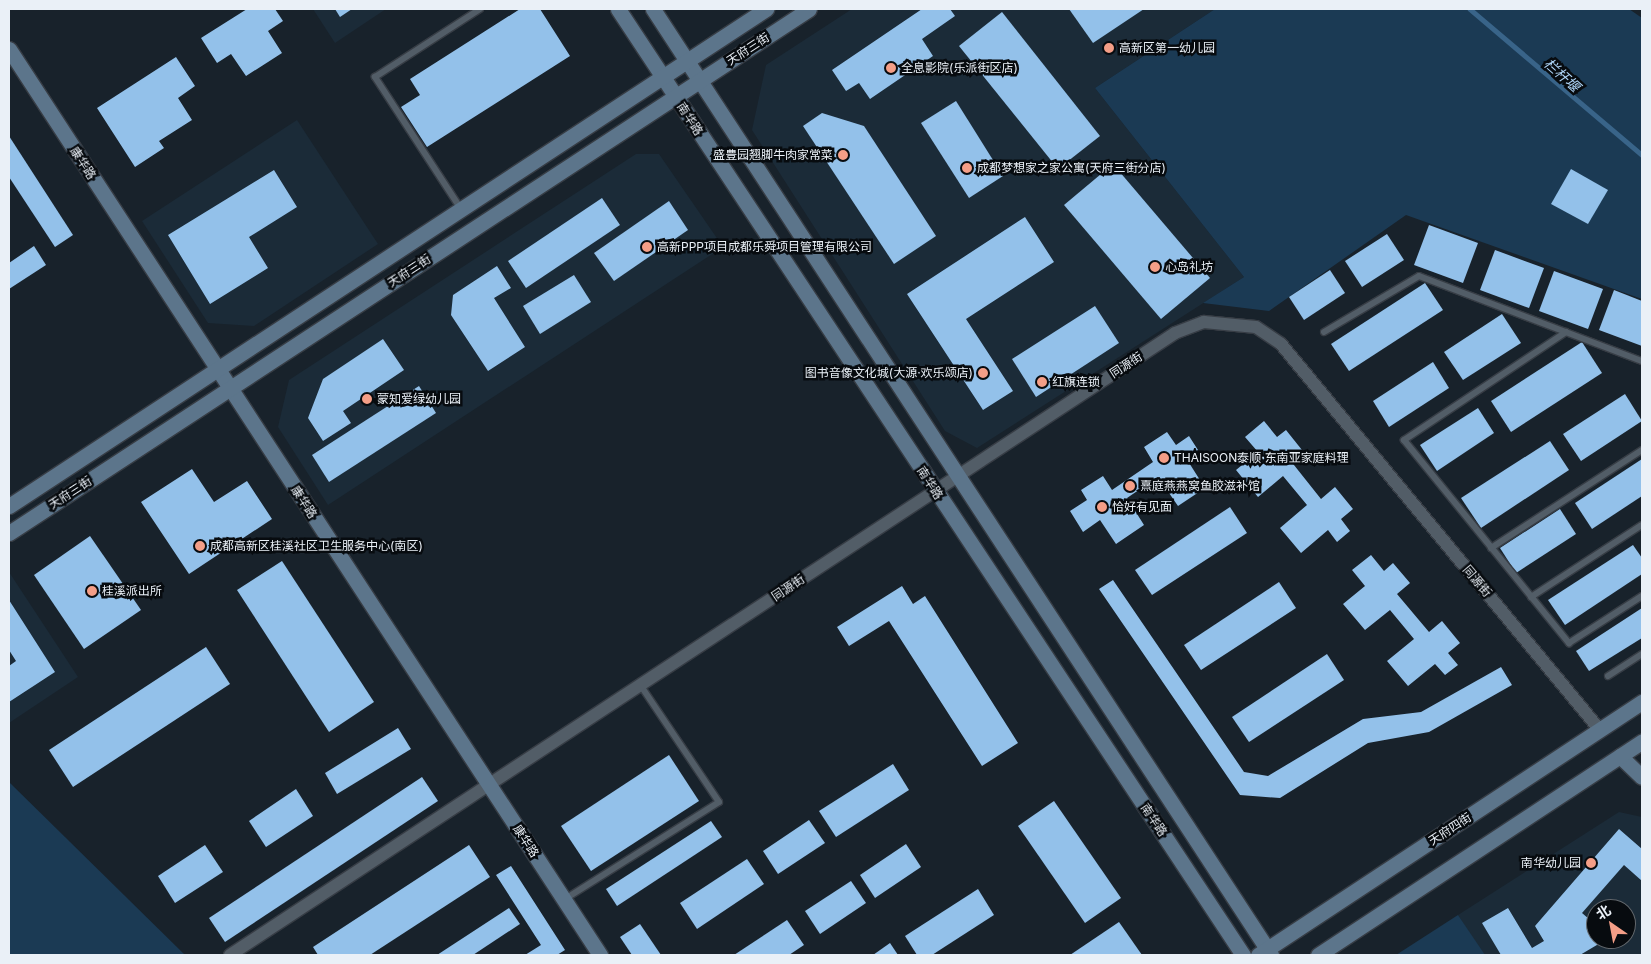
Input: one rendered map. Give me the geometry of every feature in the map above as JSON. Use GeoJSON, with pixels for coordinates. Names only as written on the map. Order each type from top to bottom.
{"type":"FeatureCollection","features":[{"type":"Feature","properties":{"kind":"main road","name":"南华路"},"geometry":{"type":"LineString","coordinates":[[618,9],[934,490],[1244,955]]}},
{"type":"Feature","properties":{"kind":"main road","name":"南华路"},"geometry":{"type":"LineString","coordinates":[[653,9],[1266,953]]}},
{"type":"Feature","properties":{"kind":"main road","name":"天府三街"},"geometry":{"type":"LineString","coordinates":[[9,506],[766,9]]}},
{"type":"Feature","properties":{"kind":"main road","name":"天府三街"},"geometry":{"type":"LineString","coordinates":[[9,533],[810,9]]}},
{"type":"Feature","properties":{"kind":"main road","name":"康华路"},"geometry":{"type":"LineString","coordinates":[[9,49],[600,955]]}},
{"type":"Feature","properties":{"kind":"main road","name":"天府四街"},"geometry":{"type":"LineString","coordinates":[[1266,953],[1642,702]]}},
{"type":"Feature","properties":{"kind":"main road"},"geometry":{"type":"LineString","coordinates":[[1318,955],[1642,741]]}},
{"type":"Feature","properties":{"kind":"main road"},"geometry":{"type":"LineString","coordinates":[[1620,756],[1642,777]]}},
{"type":"Feature","properties":{"kind":"street","name":"同源街"},"geometry":{"type":"LineString","coordinates":[[230,955],[488,784],[641,686],[934,490],[1175,334],[1204,322],[1256,327],[1281,344],[1600,730]]}},
{"type":"Feature","properties":{"kind":"lane"},"geometry":{"type":"LineString","coordinates":[[461,209],[375,77],[480,9]]}},
{"type":"Feature","properties":{"kind":"lane"},"geometry":{"type":"LineString","coordinates":[[1324,332],[1418,276],[1642,361]]}},
{"type":"Feature","properties":{"kind":"lane"},"geometry":{"type":"LineString","coordinates":[[1566,332],[1404,440],[1569,643],[1642,596]]}},
{"type":"Feature","properties":{"kind":"lane"},"geometry":{"type":"LineString","coordinates":[[1491,548],[1642,450]]}},
{"type":"Feature","properties":{"kind":"lane"},"geometry":{"type":"LineString","coordinates":[[1531,597],[1642,524]]}},
{"type":"Feature","properties":{"kind":"lane"},"geometry":{"type":"LineString","coordinates":[[1608,676],[1642,654]]}},
{"type":"Feature","properties":{"kind":"lane"},"geometry":{"type":"LineString","coordinates":[[564,900],[719,802],[641,686]]}},
{"type":"Feature","properties":{"kind":"shaded area"},"geometry":{"type":"Polygon","coordinates":[[[313,9],[386,9],[335,43],[313,9]]]}},
{"type":"Feature","properties":{"kind":"shaded area"},"geometry":{"type":"Polygon","coordinates":[[[852,9],[1215,9],[1095,88],[1244,277],[977,448],[945,431],[752,130],[766,65],[852,9]]]}},
{"type":"Feature","properties":{"kind":"shaded area"},"geometry":{"type":"Polygon","coordinates":[[[1215,9],[1629,9],[1642,18],[1642,299],[1406,215],[1269,311],[1203,303],[1244,277],[1095,88],[1215,9]]]}},
{"type":"Feature","properties":{"kind":"shaded area"},"geometry":{"type":"Polygon","coordinates":[[[297,120],[378,244],[254,326],[208,323],[142,221],[297,120]]]}},
{"type":"Feature","properties":{"kind":"shaded area"},"geometry":{"type":"Polygon","coordinates":[[[636,154],[659,154],[723,247],[328,505],[278,427],[289,380],[636,154]]]}},
{"type":"Feature","properties":{"kind":"shaded area"},"geometry":{"type":"Polygon","coordinates":[[[9,572],[78,677],[9,723],[9,572]]]}},
{"type":"Feature","properties":{"kind":"shaded area"},"geometry":{"type":"Polygon","coordinates":[[[9,782],[185,955],[9,955],[9,782]]]}},
{"type":"Feature","properties":{"kind":"shaded area","name":"南华幼儿园"},"geometry":{"type":"Polygon","coordinates":[[[1619,812],[1642,817],[1642,955],[1484,955],[1458,915],[1619,812]]]}},
{"type":"Feature","properties":{"kind":"shaded area"},"geometry":{"type":"Polygon","coordinates":[[[1458,915],[1485,955],[1396,955],[1458,915]]]}},
{"type":"Feature","properties":{"kind":"building"},"geometry":{"type":"Polygon","coordinates":[[[247,9],[275,9],[283,21],[268,31],[282,53],[246,76],[231,54],[217,63],[201,38],[247,9]]]}},
{"type":"Feature","properties":{"kind":"building"},"geometry":{"type":"Polygon","coordinates":[[[335,9],[352,9],[340,17],[335,9]]]}},
{"type":"Feature","properties":{"kind":"building"},"geometry":{"type":"Polygon","coordinates":[[[520,9],[540,9],[570,56],[427,147],[401,107],[420,95],[410,79],[520,9]]]}},
{"type":"Feature","properties":{"kind":"building"},"geometry":{"type":"Polygon","coordinates":[[[922,9],[950,9],[955,16],[922,39],[933,56],[870,99],[859,83],[846,91],[832,70],[922,9]]]}},
{"type":"Feature","properties":{"kind":"building"},"geometry":{"type":"Polygon","coordinates":[[[1069,9],[1144,9],[1093,43],[1069,9]]]}},
{"type":"Feature","properties":{"kind":"building"},"geometry":{"type":"Polygon","coordinates":[[[1002,12],[1100,136],[1058,169],[959,46],[1002,12]]]}},
{"type":"Feature","properties":{"kind":"building"},"geometry":{"type":"Polygon","coordinates":[[[176,57],[195,86],[178,98],[192,120],[159,141],[164,148],[135,167],[97,108],[176,57]]]}},
{"type":"Feature","properties":{"kind":"building"},"geometry":{"type":"Polygon","coordinates":[[[956,101],[1003,176],[969,198],[921,123],[956,101]]]}},
{"type":"Feature","properties":{"kind":"building"},"geometry":{"type":"Polygon","coordinates":[[[822,113],[864,126],[936,236],[894,264],[803,126],[822,113]]]}},
{"type":"Feature","properties":{"kind":"building"},"geometry":{"type":"Polygon","coordinates":[[[9,136],[73,235],[55,247],[9,177],[9,136]]]}},
{"type":"Feature","properties":{"kind":"building"},"geometry":{"type":"Polygon","coordinates":[[[1113,164],[1210,278],[1161,319],[1064,205],[1113,164]]]}},
{"type":"Feature","properties":{"kind":"building"},"geometry":{"type":"Polygon","coordinates":[[[1571,169],[1608,190],[1588,224],[1551,204],[1571,169]]]}},
{"type":"Feature","properties":{"kind":"building"},"geometry":{"type":"Polygon","coordinates":[[[274,170],[297,207],[249,237],[268,268],[210,304],[168,235],[274,170]]]}},
{"type":"Feature","properties":{"kind":"building"},"geometry":{"type":"Polygon","coordinates":[[[602,198],[620,225],[526,288],[508,261],[602,198]]]}},
{"type":"Feature","properties":{"kind":"building"},"geometry":{"type":"Polygon","coordinates":[[[669,201],[688,230],[614,281],[594,253],[669,201]]]}},
{"type":"Feature","properties":{"kind":"building"},"geometry":{"type":"Polygon","coordinates":[[[1025,217],[1054,262],[966,319],[1013,391],[983,410],[907,294],[1025,217]]]}},
{"type":"Feature","properties":{"kind":"building"},"geometry":{"type":"Polygon","coordinates":[[[1429,225],[1478,243],[1463,283],[1414,265],[1429,225]]]}},
{"type":"Feature","properties":{"kind":"building"},"geometry":{"type":"Polygon","coordinates":[[[1387,234],[1404,260],[1362,287],[1345,261],[1387,234]]]}},
{"type":"Feature","properties":{"kind":"building"},"geometry":{"type":"Polygon","coordinates":[[[34,246],[46,265],[9,289],[9,263],[34,246]]]}},
{"type":"Feature","properties":{"kind":"building"},"geometry":{"type":"Polygon","coordinates":[[[1495,250],[1544,268],[1529,308],[1480,290],[1495,250]]]}},
{"type":"Feature","properties":{"kind":"building"},"geometry":{"type":"Polygon","coordinates":[[[497,266],[511,288],[494,298],[525,347],[488,371],[451,315],[453,295],[497,266]]]}},
{"type":"Feature","properties":{"kind":"building"},"geometry":{"type":"Polygon","coordinates":[[[1330,270],[1345,293],[1304,320],[1289,297],[1330,270]]]}},
{"type":"Feature","properties":{"kind":"building"},"geometry":{"type":"Polygon","coordinates":[[[1554,271],[1603,289],[1588,329],[1539,311],[1554,271]]]}},
{"type":"Feature","properties":{"kind":"building"},"geometry":{"type":"Polygon","coordinates":[[[574,275],[591,302],[540,334],[523,306],[574,275]]]}},
{"type":"Feature","properties":{"kind":"building"},"geometry":{"type":"Polygon","coordinates":[[[1425,283],[1443,310],[1349,371],[1331,344],[1425,283]]]}},
{"type":"Feature","properties":{"kind":"building"},"geometry":{"type":"Polygon","coordinates":[[[1614,290],[1642,301],[1642,346],[1599,330],[1614,290]]]}},
{"type":"Feature","properties":{"kind":"building"},"geometry":{"type":"Polygon","coordinates":[[[1095,306],[1119,343],[1036,397],[1012,359],[1095,306]]]}},
{"type":"Feature","properties":{"kind":"building"},"geometry":{"type":"Polygon","coordinates":[[[1502,314],[1521,343],[1463,380],[1444,352],[1502,314]]]}},
{"type":"Feature","properties":{"kind":"building"},"geometry":{"type":"Polygon","coordinates":[[[383,339],[404,370],[343,411],[351,423],[323,441],[308,418],[323,379],[383,339]]]}},
{"type":"Feature","properties":{"kind":"building"},"geometry":{"type":"Polygon","coordinates":[[[1582,342],[1602,373],[1511,432],[1491,401],[1582,342]]]}},
{"type":"Feature","properties":{"kind":"building"},"geometry":{"type":"Polygon","coordinates":[[[1433,362],[1449,388],[1389,427],[1373,401],[1433,362]]]}},
{"type":"Feature","properties":{"kind":"building"},"geometry":{"type":"Polygon","coordinates":[[[419,386],[436,413],[329,482],[312,455],[419,386]]]}},
{"type":"Feature","properties":{"kind":"building"},"geometry":{"type":"Polygon","coordinates":[[[1625,394],[1642,421],[1581,461],[1563,434],[1625,394]]]}},
{"type":"Feature","properties":{"kind":"building"},"geometry":{"type":"Polygon","coordinates":[[[1478,408],[1494,433],[1437,471],[1420,445],[1478,408]]]}},
{"type":"Feature","properties":{"kind":"building"},"geometry":{"type":"Polygon","coordinates":[[[1264,421],[1277,437],[1286,430],[1302,450],[1290,460],[1321,499],[1335,487],[1353,509],[1341,519],[1350,531],[1337,542],[1328,530],[1301,553],[1280,528],[1307,505],[1283,476],[1258,497],[1236,470],[1258,452],[1245,437],[1264,421]]]}},
{"type":"Feature","properties":{"kind":"building"},"geometry":{"type":"Polygon","coordinates":[[[1167,432],[1176,445],[1189,436],[1198,450],[1186,458],[1205,488],[1178,506],[1158,477],[1127,498],[1144,525],[1116,544],[1100,520],[1083,532],[1070,511],[1087,500],[1081,490],[1103,476],[1112,490],[1153,462],[1144,447],[1167,432]]]}},
{"type":"Feature","properties":{"kind":"building"},"geometry":{"type":"Polygon","coordinates":[[[1550,441],[1569,470],[1481,528],[1461,498],[1550,441]]]}},
{"type":"Feature","properties":{"kind":"building"},"geometry":{"type":"Polygon","coordinates":[[[1642,459],[1642,496],[1592,529],[1575,503],[1642,459]]]}},
{"type":"Feature","properties":{"kind":"building","name":"成都高新区桂溪社区卫生服务中心(南区)"},"geometry":{"type":"Polygon","coordinates":[[[192,469],[214,502],[247,481],[272,519],[189,574],[141,502],[192,469]]]}},
{"type":"Feature","properties":{"kind":"building"},"geometry":{"type":"Polygon","coordinates":[[[1230,507],[1247,533],[1152,595],[1135,570],[1230,507]]]}},
{"type":"Feature","properties":{"kind":"building"},"geometry":{"type":"Polygon","coordinates":[[[1560,509],[1576,534],[1516,573],[1500,548],[1560,509]]]}},
{"type":"Feature","properties":{"kind":"building"},"geometry":{"type":"Polygon","coordinates":[[[90,536],[141,610],[84,649],[34,575],[90,536]]]}},
{"type":"Feature","properties":{"kind":"building"},"geometry":{"type":"Polygon","coordinates":[[[1633,545],[1642,558],[1642,574],[1565,625],[1548,600],[1633,545]]]}},
{"type":"Feature","properties":{"kind":"building"},"geometry":{"type":"Polygon","coordinates":[[[1371,555],[1384,571],[1393,563],[1410,583],[1397,594],[1429,632],[1442,621],[1460,643],[1448,653],[1458,665],[1445,675],[1435,664],[1408,686],[1387,661],[1414,639],[1390,610],[1365,630],[1343,604],[1365,586],[1352,570],[1371,555]]]}},
{"type":"Feature","properties":{"kind":"building"},"geometry":{"type":"Polygon","coordinates":[[[282,561],[374,702],[329,732],[237,590],[282,561]]]}},
{"type":"Feature","properties":{"kind":"building"},"geometry":{"type":"Polygon","coordinates":[[[1113,580],[1244,772],[1268,776],[1363,719],[1421,712],[1501,667],[1512,685],[1429,732],[1368,743],[1280,798],[1240,795],[1099,589],[1113,580]]]}},
{"type":"Feature","properties":{"kind":"building"},"geometry":{"type":"Polygon","coordinates":[[[1279,582],[1296,608],[1201,670],[1184,645],[1279,582]]]}},
{"type":"Feature","properties":{"kind":"building"},"geometry":{"type":"Polygon","coordinates":[[[902,586],[913,604],[925,596],[1018,743],[982,766],[889,621],[849,646],[837,627],[902,586]]]}},
{"type":"Feature","properties":{"kind":"building"},"geometry":{"type":"Polygon","coordinates":[[[9,600],[55,672],[9,702],[9,666],[16,661],[9,650],[9,600]]]}},
{"type":"Feature","properties":{"kind":"building"},"geometry":{"type":"Polygon","coordinates":[[[1642,608],[1642,638],[1589,671],[1576,651],[1642,608]]]}},
{"type":"Feature","properties":{"kind":"building"},"geometry":{"type":"Polygon","coordinates":[[[206,647],[230,684],[73,787],[49,750],[206,647]]]}},
{"type":"Feature","properties":{"kind":"building"},"geometry":{"type":"Polygon","coordinates":[[[1327,654],[1344,680],[1249,742],[1232,717],[1327,654]]]}},
{"type":"Feature","properties":{"kind":"building"},"geometry":{"type":"Polygon","coordinates":[[[398,728],[411,749],[337,794],[325,773],[398,728]]]}},
{"type":"Feature","properties":{"kind":"building"},"geometry":{"type":"Polygon","coordinates":[[[669,755],[699,801],[591,871],[561,826],[669,755]]]}},
{"type":"Feature","properties":{"kind":"building"},"geometry":{"type":"Polygon","coordinates":[[[893,764],[909,790],[836,837],[819,811],[893,764]]]}},
{"type":"Feature","properties":{"kind":"building"},"geometry":{"type":"Polygon","coordinates":[[[422,777],[438,801],[225,942],[209,918],[422,777]]]}},
{"type":"Feature","properties":{"kind":"building"},"geometry":{"type":"Polygon","coordinates":[[[296,789],[313,816],[266,847],[249,821],[296,789]]]}},
{"type":"Feature","properties":{"kind":"building"},"geometry":{"type":"Polygon","coordinates":[[[1054,801],[1121,898],[1085,923],[1018,826],[1054,801]]]}},
{"type":"Feature","properties":{"kind":"building"},"geometry":{"type":"Polygon","coordinates":[[[809,820],[825,843],[778,874],[763,851],[809,820]]]}},
{"type":"Feature","properties":{"kind":"building"},"geometry":{"type":"Polygon","coordinates":[[[711,821],[722,837],[617,906],[606,889],[711,821]]]}},
{"type":"Feature","properties":{"kind":"building"},"geometry":{"type":"Polygon","coordinates":[[[1619,829],[1642,849],[1642,881],[1624,865],[1594,899],[1586,899],[1586,908],[1582,913],[1586,916],[1586,949],[1590,949],[1580,955],[1501,955],[1482,923],[1508,908],[1532,948],[1544,941],[1535,926],[1619,829]]]}},
{"type":"Feature","properties":{"kind":"building"},"geometry":{"type":"Polygon","coordinates":[[[906,844],[921,867],[875,898],[860,875],[906,844]]]}},
{"type":"Feature","properties":{"kind":"building"},"geometry":{"type":"Polygon","coordinates":[[[205,845],[223,872],[175,903],[158,876],[205,845]]]}},
{"type":"Feature","properties":{"kind":"building"},"geometry":{"type":"Polygon","coordinates":[[[469,845],[490,877],[370,955],[318,955],[313,947],[469,845]]]}},
{"type":"Feature","properties":{"kind":"building"},"geometry":{"type":"Polygon","coordinates":[[[747,859],[764,884],[697,929],[680,903],[747,859]]]}},
{"type":"Feature","properties":{"kind":"building"},"geometry":{"type":"Polygon","coordinates":[[[511,866],[565,950],[557,955],[525,955],[541,945],[496,875],[511,866]]]}},
{"type":"Feature","properties":{"kind":"building"},"geometry":{"type":"Polygon","coordinates":[[[851,881],[866,903],[820,934],[805,911],[851,881]]]}},
{"type":"Feature","properties":{"kind":"building"},"geometry":{"type":"Polygon","coordinates":[[[978,889],[994,915],[932,955],[917,955],[905,936],[978,889]]]}},
{"type":"Feature","properties":{"kind":"building"},"geometry":{"type":"Polygon","coordinates":[[[509,908],[520,924],[473,955],[437,955],[509,908]]]}},
{"type":"Feature","properties":{"kind":"building"},"geometry":{"type":"Polygon","coordinates":[[[787,920],[804,945],[789,955],[734,955],[787,920]]]}},
{"type":"Feature","properties":{"kind":"building"},"geometry":{"type":"Polygon","coordinates":[[[1119,922],[1142,955],[1070,955],[1119,922]]]}},
{"type":"Feature","properties":{"kind":"building"},"geometry":{"type":"Polygon","coordinates":[[[640,924],[661,955],[632,955],[620,937],[640,924]]]}},
{"type":"Feature","properties":{"kind":"building"},"geometry":{"type":"Polygon","coordinates":[[[890,943],[898,955],[873,955],[890,943]]]}},
{"type":"Feature","properties":{"kind":"waterway","name":"栏杆堰"},"geometry":{"type":"LineString","coordinates":[[1470,9],[1642,155]]}},
{"type":"Feature","properties":{"kind":"place","name":"高新区第一幼儿园"},"geometry":{"type":"Point","coordinates":[1109,48]}},
{"type":"Feature","properties":{"kind":"place","name":"全息影院(乐派街区店)"},"geometry":{"type":"Point","coordinates":[891,68]}},
{"type":"Feature","properties":{"kind":"place","name":"盛豊园翘脚牛肉家常菜"},"geometry":{"type":"Point","coordinates":[843,155]}},
{"type":"Feature","properties":{"kind":"place","name":"成都梦想家之家公寓(天府三街分店)"},"geometry":{"type":"Point","coordinates":[967,168]}},
{"type":"Feature","properties":{"kind":"place","name":"高新PPP项目成都乐舜项目管理有限公司"},"geometry":{"type":"Point","coordinates":[647,247]}},
{"type":"Feature","properties":{"kind":"place","name":"心岛礼坊"},"geometry":{"type":"Point","coordinates":[1155,267]}},
{"type":"Feature","properties":{"kind":"place","name":"图书音像文化城(大源·欢乐颂店)"},"geometry":{"type":"Point","coordinates":[983,373]}},
{"type":"Feature","properties":{"kind":"place","name":"红旗连锁"},"geometry":{"type":"Point","coordinates":[1042,382]}},
{"type":"Feature","properties":{"kind":"place","name":"蒙知爱绿幼儿园"},"geometry":{"type":"Point","coordinates":[367,399]}},
{"type":"Feature","properties":{"kind":"place","name":"THAISOON泰顺·东南亚家庭料理"},"geometry":{"type":"Point","coordinates":[1164,458]}},
{"type":"Feature","properties":{"kind":"place","name":"熹庭燕燕窝鱼胶滋补馆"},"geometry":{"type":"Point","coordinates":[1130,486]}},
{"type":"Feature","properties":{"kind":"place","name":"恰好有见面"},"geometry":{"type":"Point","coordinates":[1102,507]}},
{"type":"Feature","properties":{"kind":"place","name":"成都高新区桂溪社区卫生服务中心(南区)"},"geometry":{"type":"Point","coordinates":[200,546]}},
{"type":"Feature","properties":{"kind":"place","name":"桂溪派出所"},"geometry":{"type":"Point","coordinates":[92,591]}},
{"type":"Feature","properties":{"kind":"place","name":"南华幼儿园"},"geometry":{"type":"Point","coordinates":[1591,863]}}]}
